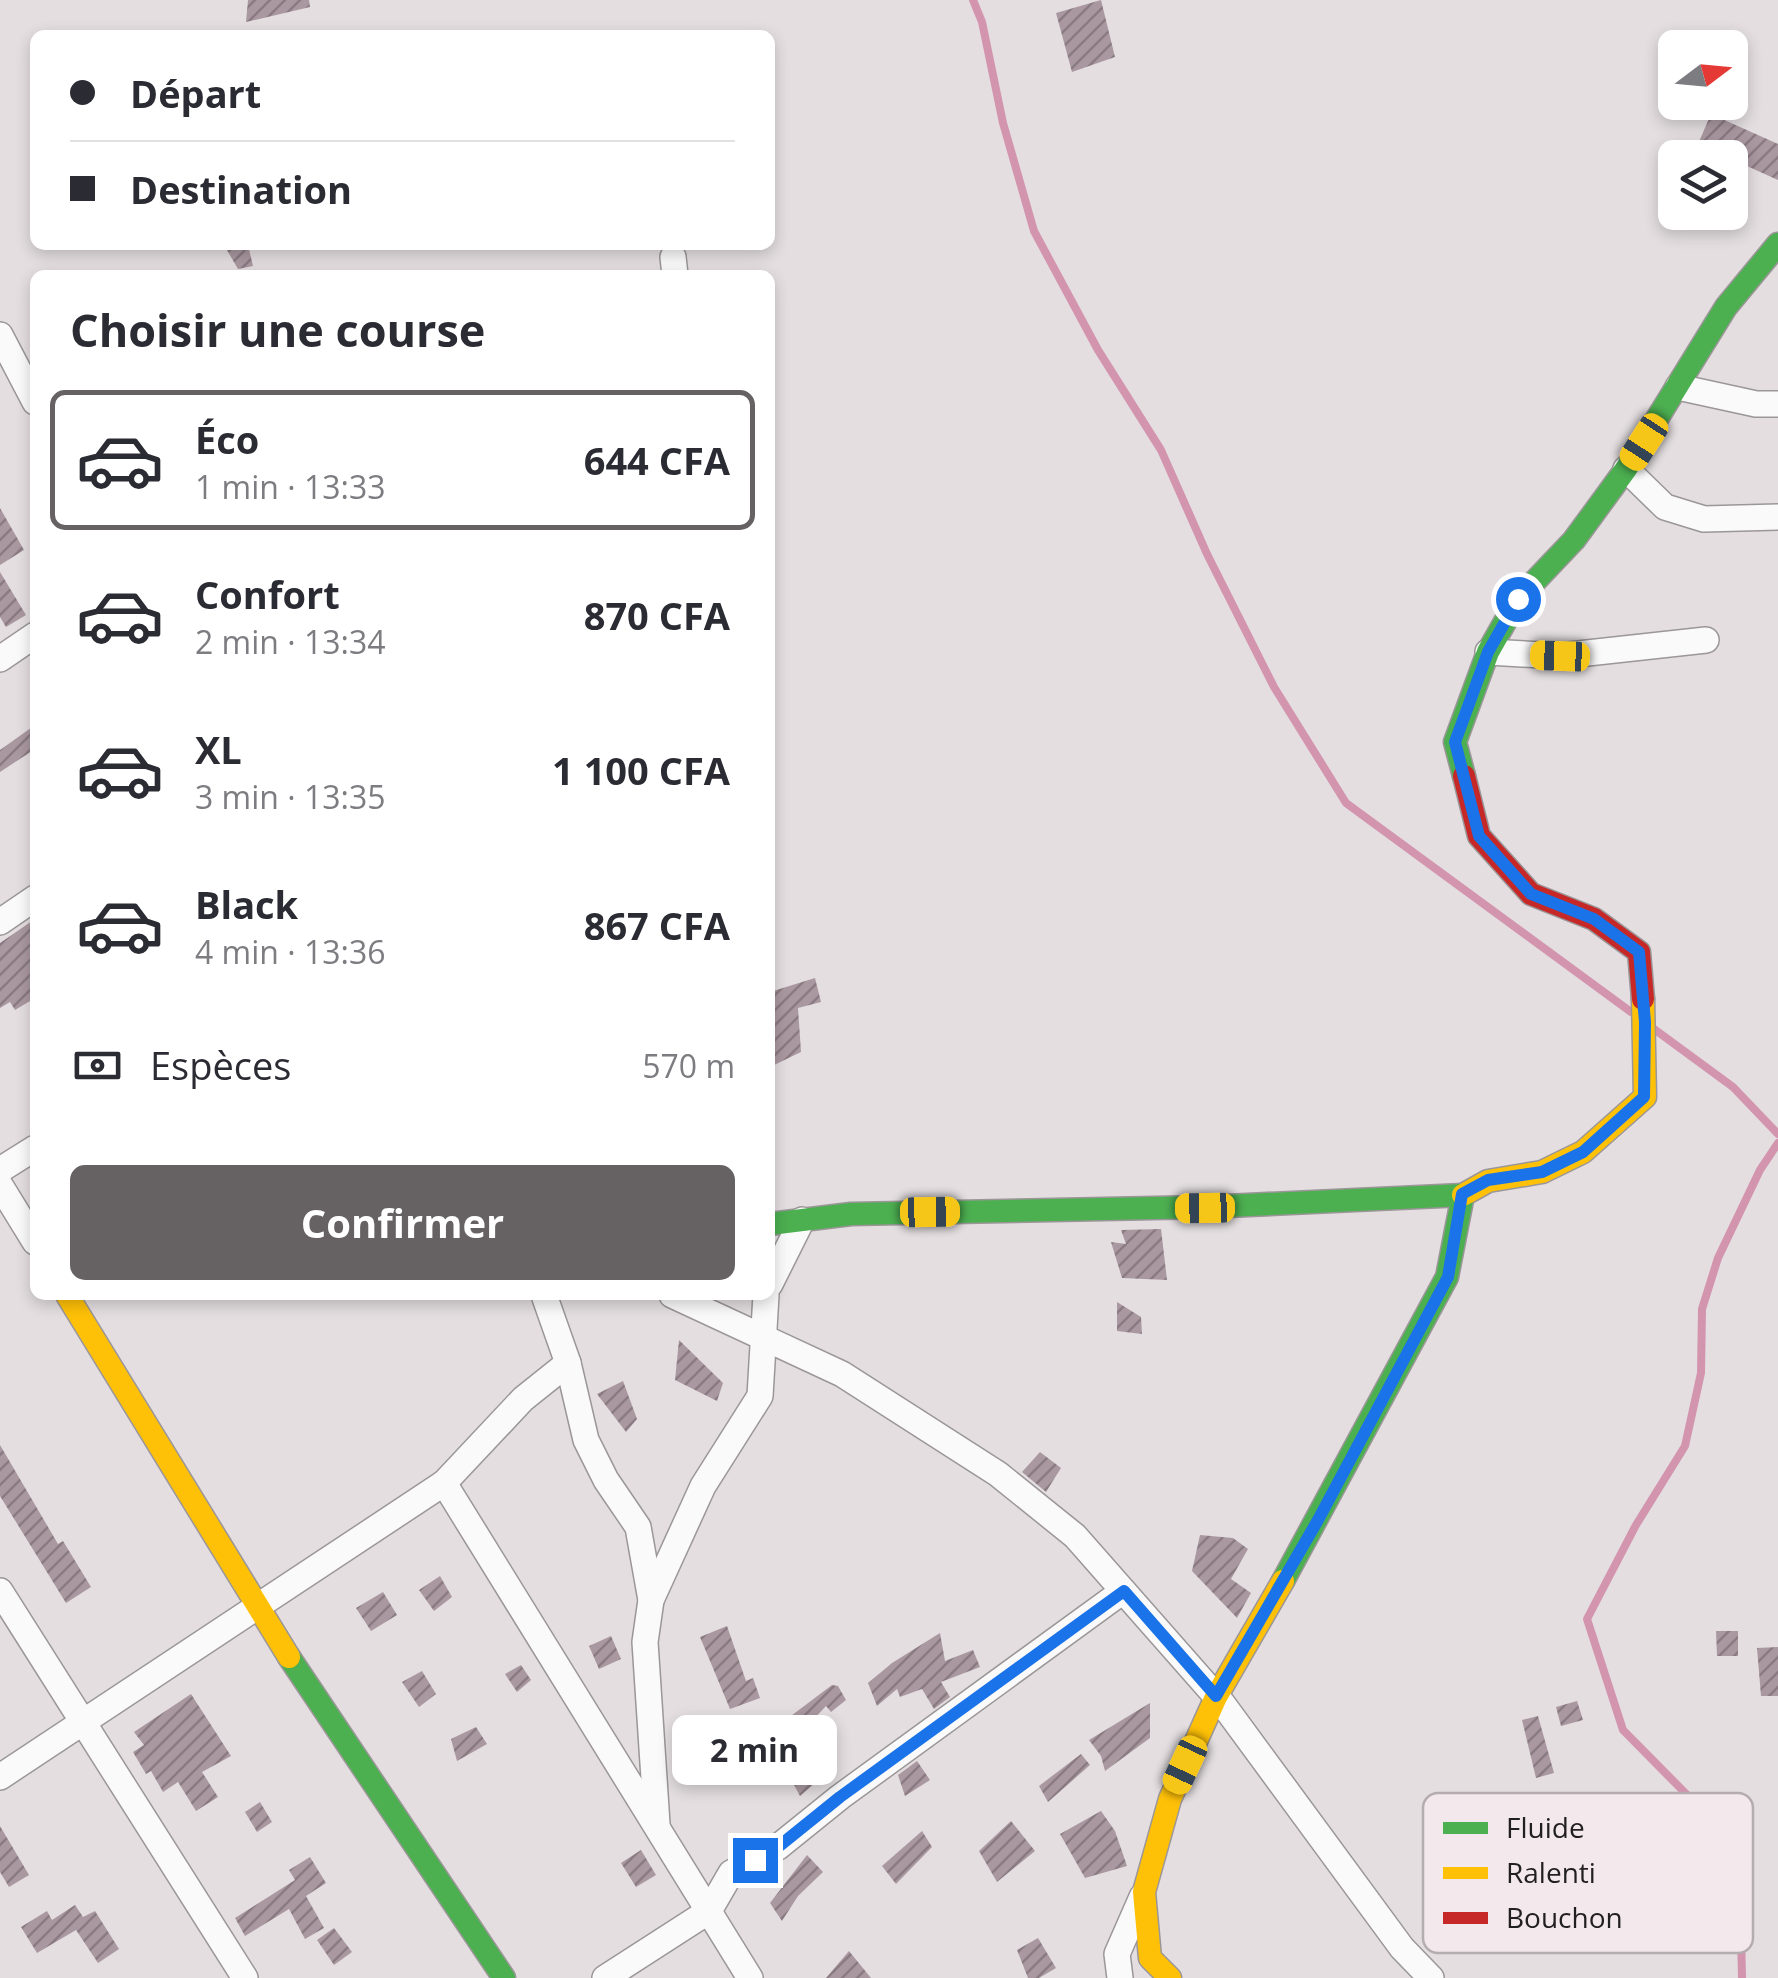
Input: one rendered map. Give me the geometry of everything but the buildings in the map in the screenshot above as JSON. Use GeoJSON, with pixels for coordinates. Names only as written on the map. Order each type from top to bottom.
{"type":"FeatureCollection","features":[{"type":"Feature","properties":{"kind":"street"},"geometry":{"type":"LineString","coordinates":[[775,1223],[851,1214],[1205,1208],[1462,1194],[1488,1180],[1542,1172],[1583,1152],[1644,1097],[1645,1022],[1639,952],[1594,919],[1531,894],[1479,836],[1455,742],[1488,652],[1518,599],[1574,540],[1626,468],[1726,307],[1778,244]]}},
{"type":"Feature","properties":{"kind":"street"},"geometry":{"type":"LineString","coordinates":[[0,335],[30,392]]}},
{"type":"Feature","properties":{"kind":"street"},"geometry":{"type":"LineString","coordinates":[[1678,387],[1756,404],[1778,404]]}},
{"type":"Feature","properties":{"kind":"street"},"geometry":{"type":"LineString","coordinates":[[1626,468],[1665,508],[1704,518],[1778,517]]}},
{"type":"Feature","properties":{"kind":"street"},"geometry":{"type":"LineString","coordinates":[[0,659],[30,639]]}},
{"type":"Feature","properties":{"kind":"street"},"geometry":{"type":"LineString","coordinates":[[1488,652],[1560,656],[1706,640]]}},
{"type":"Feature","properties":{"kind":"street"},"geometry":{"type":"LineString","coordinates":[[0,922],[30,901]]}},
{"type":"Feature","properties":{"kind":"street"},"geometry":{"type":"LineString","coordinates":[[0,1170],[30,1151]]}},
{"type":"Feature","properties":{"kind":"street"},"geometry":{"type":"LineString","coordinates":[[0,1185],[30,1234]]}},
{"type":"Feature","properties":{"kind":"street"},"geometry":{"type":"LineString","coordinates":[[1120,1978],[1117,1954],[1144,1892],[1170,1799],[1216,1696],[1318,1520],[1448,1277],[1462,1194]]}},
{"type":"Feature","properties":{"kind":"street"},"geometry":{"type":"LineString","coordinates":[[775,1274],[802,1220]]}},
{"type":"Feature","properties":{"kind":"street"},"geometry":{"type":"LineString","coordinates":[[70,1300],[257,1606],[504,1978]]}},
{"type":"Feature","properties":{"kind":"street"},"geometry":{"type":"LineString","coordinates":[[546,1300],[568,1362],[586,1440],[606,1480],[638,1527],[651,1600]]}},
{"type":"Feature","properties":{"kind":"street"},"geometry":{"type":"LineString","coordinates":[[683,1300],[842,1374],[998,1474],[1074,1536],[1216,1696],[1402,1948],[1431,1978]]}},
{"type":"Feature","properties":{"kind":"street"},"geometry":{"type":"LineString","coordinates":[[658,1829],[645,1642],[651,1600],[703,1486],[760,1396],[766,1300]]}},
{"type":"Feature","properties":{"kind":"street"},"geometry":{"type":"LineString","coordinates":[[0,1777],[444,1483],[523,1399],[568,1362]]}},
{"type":"Feature","properties":{"kind":"street"},"geometry":{"type":"LineString","coordinates":[[444,1483],[750,1978]]}},
{"type":"Feature","properties":{"kind":"street"},"geometry":{"type":"LineString","coordinates":[[0,1590],[245,1978]]}},
{"type":"Feature","properties":{"kind":"street"},"geometry":{"type":"LineString","coordinates":[[606,1978],[708,1911],[731,1873],[778,1847],[840,1797],[1124,1591]]}},
{"type":"Feature","properties":{"kind":"street"},"geometry":{"type":"LineString","coordinates":[[1144,1892],[1150,1958],[1170,1978]]}},
{"type":"Feature","properties":{"kind":"waterway"},"geometry":{"type":"LineString","coordinates":[[973,0],[982,22],[1003,123],[1034,231],[1098,350],[1161,450],[1207,554],[1274,687],[1346,803],[1631,1012]]}},
{"type":"Feature","properties":{"kind":"waterway"},"geometry":{"type":"LineString","coordinates":[[1654,1029],[1733,1087],[1778,1134]]}},
{"type":"Feature","properties":{"kind":"waterway"},"geometry":{"type":"LineString","coordinates":[[1685,1793],[1623,1730],[1587,1619],[1636,1525],[1685,1446],[1701,1373],[1702,1309],[1718,1258],[1760,1170],[1778,1143]]}},
{"type":"Feature","properties":{"kind":"waterway"},"geometry":{"type":"LineString","coordinates":[[1741,1953],[1742,1978]]}},
{"type":"Feature","properties":{"kind":"traffic: fast"},"geometry":{"type":"LineString","coordinates":[[1464,776],[1455,742],[1488,652],[1518,599],[1574,540],[1626,469],[1726,307],[1778,244]]}},
{"type":"Feature","properties":{"kind":"traffic: fast"},"geometry":{"type":"LineString","coordinates":[[775,1223],[851,1214],[1205,1207],[1463,1195],[1447,1277],[1283,1581]]}},
{"type":"Feature","properties":{"kind":"traffic: fast"},"geometry":{"type":"LineString","coordinates":[[289,1657],[504,1978]]}},
{"type":"Feature","properties":{"kind":"traffic: slow"},"geometry":{"type":"LineString","coordinates":[[1463,1195],[1488,1181],[1542,1172],[1583,1152],[1645,1097],[1643,999]]}},
{"type":"Feature","properties":{"kind":"traffic: slow"},"geometry":{"type":"LineString","coordinates":[[70,1300],[289,1657]]}},
{"type":"Feature","properties":{"kind":"traffic: slow"},"geometry":{"type":"LineString","coordinates":[[1170,1978],[1150,1958],[1144,1892],[1170,1799],[1216,1697],[1283,1581]]}},
{"type":"Feature","properties":{"kind":"traffic: jam"},"geometry":{"type":"LineString","coordinates":[[1464,776],[1479,836],[1531,894],[1594,919],[1639,952],[1643,999]]}},
{"type":"Feature","properties":{"kind":"route"},"geometry":{"type":"LineString","coordinates":[[755,1860],[778,1847],[840,1797],[1124,1591],[1216,1696],[1318,1520],[1448,1277],[1462,1194],[1488,1180],[1542,1172],[1583,1152],[1644,1097],[1645,1022],[1639,952],[1594,919],[1531,894],[1479,836],[1455,742],[1488,652],[1518,599]]}}]}
